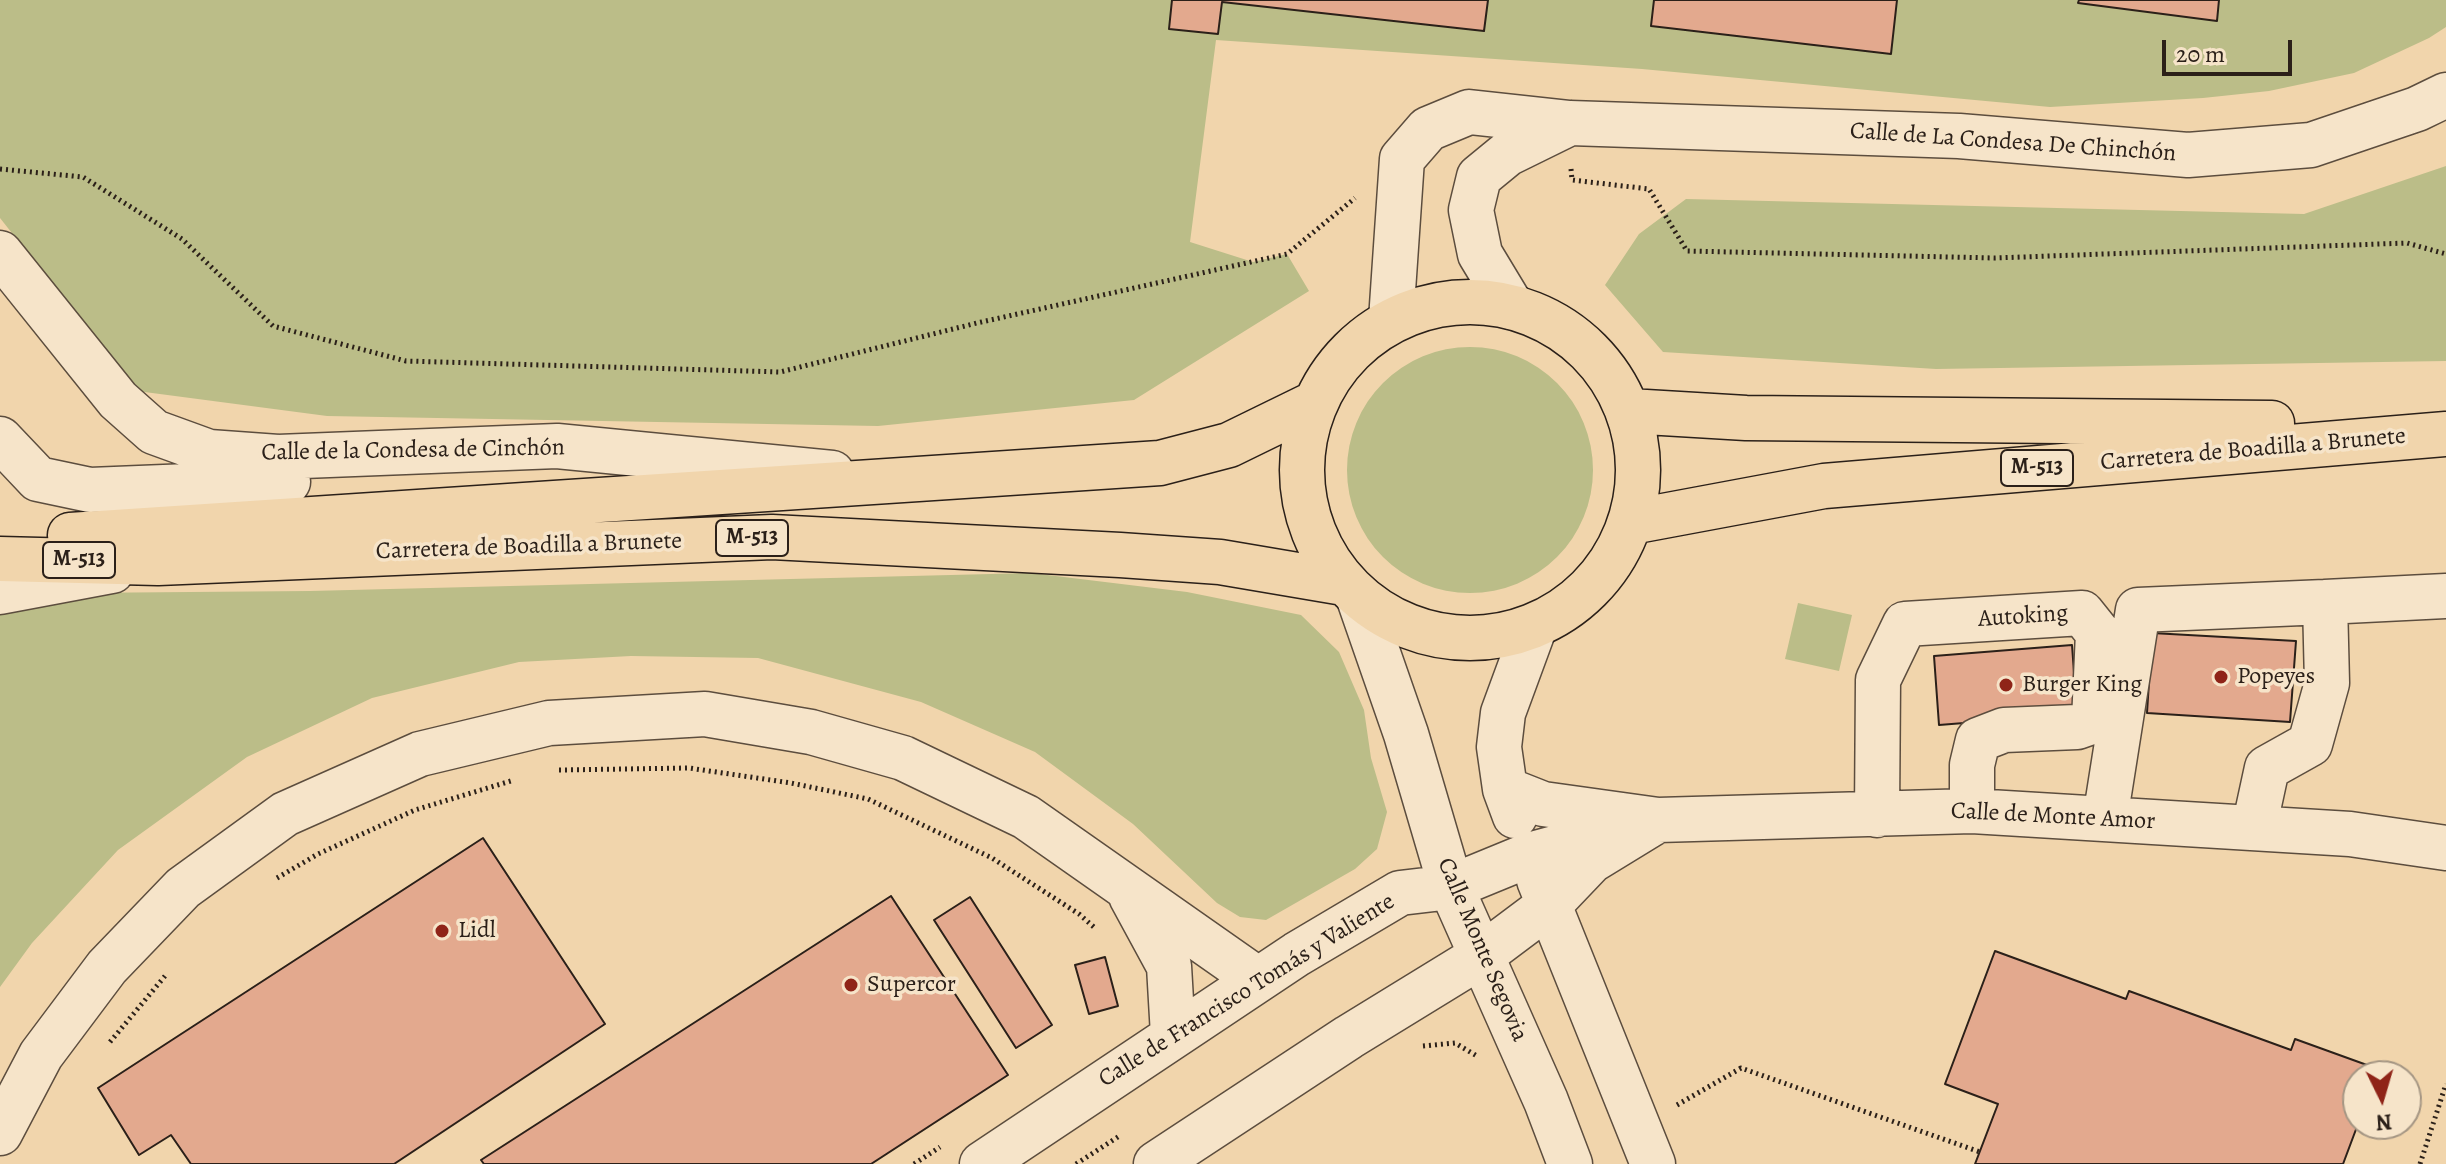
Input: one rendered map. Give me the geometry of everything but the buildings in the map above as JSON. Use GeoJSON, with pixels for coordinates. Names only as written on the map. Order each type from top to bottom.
{"type":"FeatureCollection","features":[{"type":"Feature","properties":{"kind":"main road","name":"M-513"},"geometry":{"type":"LineString","coordinates":[[1477,302],[1512,307],[1550,321],[1583,344],[1610,375],[1629,411],[1639,466],[1631,522],[1610,565],[1577,601],[1535,626],[1499,637],[1461,638],[1423,632],[1388,618],[1351,589],[1322,551],[1305,503],[1301,478],[1304,440],[1315,403],[1331,375],[1353,349],[1391,320],[1442,304],[1477,302]]}},
{"type":"Feature","properties":{"kind":"main road","name":"Carretera de Boadilla a Brunete"},"geometry":{"type":"LineString","coordinates":[[0,539],[1160,463],[1229,445],[1315,403]]}},
{"type":"Feature","properties":{"kind":"main road","name":"Carretera de Boadilla a Brunete"},"geometry":{"type":"LineString","coordinates":[[1629,411],[1746,418],[2446,425]]}},
{"type":"Feature","properties":{"kind":"main road","name":"Carretera de Boadilla a Brunete"},"geometry":{"type":"LineString","coordinates":[[1631,522],[1824,486],[2446,434]]}},
{"type":"Feature","properties":{"kind":"main road","name":"Carretera de Boadilla a Brunete"},"geometry":{"type":"LineString","coordinates":[[0,559],[158,563],[772,537],[1220,562],[1351,589]]}},
{"type":"Feature","properties":{"kind":"street","name":"Calle de La Condesa De Chinchón"},"geometry":{"type":"LineString","coordinates":[[1402,159],[1428,129],[1469,112],[1570,123],[1959,136],[2188,155],[2311,145],[2417,109],[2446,95]]}},
{"type":"Feature","properties":{"kind":"street","name":"Calle de La Condesa De Chinchón"},"geometry":{"type":"LineString","coordinates":[[1512,307],[1480,254],[1471,210],[1479,177],[1507,154],[1570,123]]}},
{"type":"Feature","properties":{"kind":"street"},"geometry":{"type":"LineString","coordinates":[[1391,320],[1402,159]]}},
{"type":"Feature","properties":{"kind":"street","name":"Calle de la Condesa de Cinchón"},"geometry":{"type":"LineString","coordinates":[[0,253],[118,400],[154,432],[209,452],[278,457],[557,446],[910,480]]}},
{"type":"Feature","properties":{"kind":"street"},"geometry":{"type":"LineString","coordinates":[[0,439],[38,479],[90,490],[594,468],[910,480]]}},
{"type":"Feature","properties":{"kind":"street"},"geometry":{"type":"LineString","coordinates":[[0,592],[158,563]]}},
{"type":"Feature","properties":{"kind":"street","name":"Calle Monte Segovia"},"geometry":{"type":"LineString","coordinates":[[1351,589],[1406,734],[1451,887],[1546,1101],[1570,1164]]}},
{"type":"Feature","properties":{"kind":"street"},"geometry":{"type":"LineString","coordinates":[[2082,613],[2446,596]]}},
{"type":"Feature","properties":{"kind":"street"},"geometry":{"type":"LineString","coordinates":[[2254,828],[2267,768],[2310,744],[2327,683],[2325,602]]}},
{"type":"Feature","properties":{"kind":"street"},"geometry":{"type":"LineString","coordinates":[[2105,819],[2138,610]]}},
{"type":"Feature","properties":{"kind":"street","name":"Autoking"},"geometry":{"type":"LineString","coordinates":[[1877,815],[1878,680],[1905,624],[2082,613],[2098,633],[2094,721],[2077,727],[2004,730],[1978,740],[1972,765],[1972,811]]}},
{"type":"Feature","properties":{"kind":"street"},"geometry":{"type":"LineString","coordinates":[[1535,626],[1503,713],[1499,747],[1505,789],[1653,1164]]}},
{"type":"Feature","properties":{"kind":"street"},"geometry":{"type":"LineString","coordinates":[[0,1133],[41,1055],[107,967],[183,888],[285,814],[420,754],[549,723],[705,714],[811,732],[903,758],[1026,817],[1257,979]]}},
{"type":"Feature","properties":{"kind":"street","name":"Calle de Monte Amor"},"geometry":{"type":"LineString","coordinates":[[1505,789],[1543,804],[1658,820],[1972,811],[2350,834],[2446,848]]}},
{"type":"Feature","properties":{"kind":"street"},"geometry":{"type":"LineString","coordinates":[[1156,1164],[1349,1037],[1481,956],[1549,905],[1591,861],[1658,820]]}},
{"type":"Feature","properties":{"kind":"street","name":"Calle de Monte Amor"},"geometry":{"type":"LineString","coordinates":[[1529,855],[1658,820]]}},
{"type":"Feature","properties":{"kind":"street","name":"Calle de Francisco Tomás y Valiente"},"geometry":{"type":"LineString","coordinates":[[982,1164],[1257,979],[1400,893],[1451,887],[1529,855]]}},
{"type":"Feature","properties":{"kind":"street"},"geometry":{"type":"LineString","coordinates":[[1128,891],[1169,966],[1173,1035]]}},
{"type":"Feature","properties":{"kind":"path"},"geometry":{"type":"LineString","coordinates":[[1570,123],[1572,180],[1649,189],[1687,251],[1995,258],[2407,243],[2446,254]]}},
{"type":"Feature","properties":{"kind":"path"},"geometry":{"type":"LineString","coordinates":[[0,169],[83,177],[182,239],[273,326],[406,361],[780,372],[977,323],[1287,254],[1402,159]]}},
{"type":"Feature","properties":{"kind":"path"},"geometry":{"type":"LineString","coordinates":[[548,770],[689,768],[791,783],[868,799],[992,858],[1079,914],[1098,930]]}},
{"type":"Feature","properties":{"kind":"path"},"geometry":{"type":"LineString","coordinates":[[266,885],[318,854],[415,810],[519,779]]}},
{"type":"Feature","properties":{"kind":"path"},"geometry":{"type":"LineString","coordinates":[[108,1045],[168,971]]}},
{"type":"Feature","properties":{"kind":"path"},"geometry":{"type":"LineString","coordinates":[[1414,1047],[1455,1043],[1481,1058]]}},
{"type":"Feature","properties":{"kind":"path"},"geometry":{"type":"LineString","coordinates":[[1671,1108],[1741,1068],[1980,1152]]}},
{"type":"Feature","properties":{"kind":"path"},"geometry":{"type":"LineString","coordinates":[[2420,1164],[2446,1084]]}},
{"type":"Feature","properties":{"kind":"green space"},"geometry":{"type":"Polygon","coordinates":[[[0,0],[2446,0],[2446,27],[2354,73],[2269,91],[2050,107],[1642,69],[1216,40],[1190,242],[1253,262],[1287,254],[1309,291],[1134,400],[878,426],[327,416],[137,391],[0,218],[0,0]]]}},
{"type":"Feature","properties":{"kind":"green space"},"geometry":{"type":"Polygon","coordinates":[[[2446,166],[2446,361],[1936,369],[1663,352],[1605,285],[1639,234],[1686,199],[2304,214],[2446,166]]]}},
{"type":"Feature","properties":{"kind":"green space"},"geometry":{"type":"Polygon","coordinates":[[[1470,347],[1517,357],[1557,383],[1583,423],[1593,470],[1583,517],[1557,557],[1517,583],[1470,593],[1423,583],[1383,557],[1357,517],[1347,470],[1357,423],[1383,383],[1423,357],[1470,347]]]}},
{"type":"Feature","properties":{"kind":"green space"},"geometry":{"type":"Polygon","coordinates":[[[1031,573],[1187,592],[1301,615],[1339,652],[1364,710],[1371,758],[1387,812],[1377,849],[1355,869],[1266,920],[1240,917],[1217,903],[1133,824],[1035,752],[921,702],[758,658],[631,656],[519,662],[372,698],[247,757],[118,850],[32,943],[0,987],[0,605],[72,593],[310,591],[1031,573]]]}},
{"type":"Feature","properties":{"kind":"green space"},"geometry":{"type":"Polygon","coordinates":[[[1798,603],[1852,615],[1839,671],[1785,659],[1798,603]]]}},
{"type":"Feature","properties":{"kind":"place","name":"Popeyes"},"geometry":{"type":"Point","coordinates":[2221,677]}},
{"type":"Feature","properties":{"kind":"place","name":"Burger King"},"geometry":{"type":"Point","coordinates":[2006,685]}},
{"type":"Feature","properties":{"kind":"place","name":"Lidl"},"geometry":{"type":"Point","coordinates":[442,931]}},
{"type":"Feature","properties":{"kind":"place","name":"Supercor"},"geometry":{"type":"Point","coordinates":[851,985]}}]}
